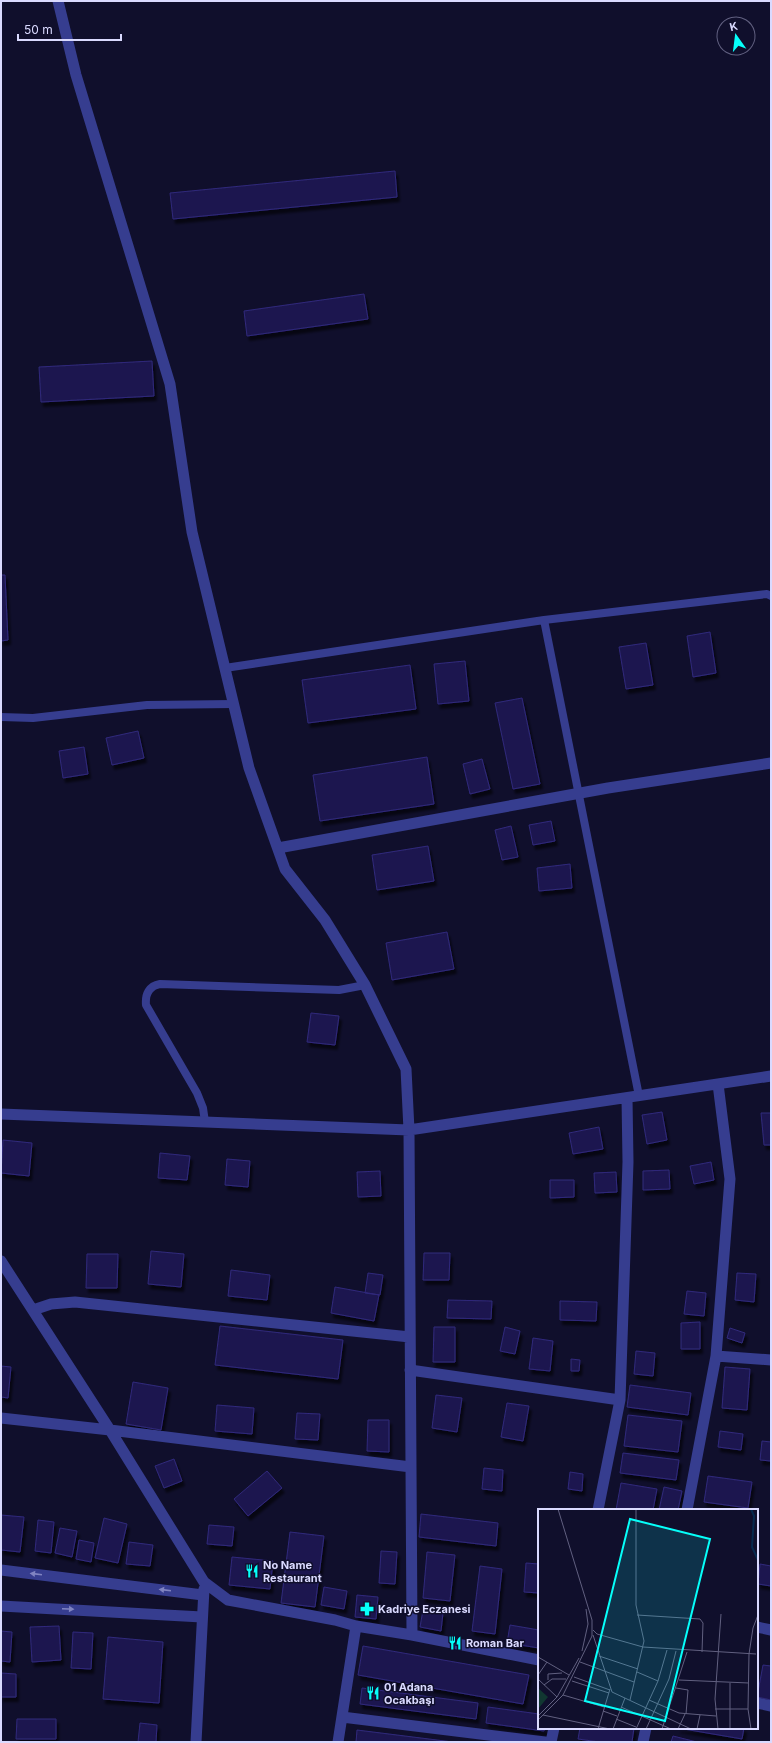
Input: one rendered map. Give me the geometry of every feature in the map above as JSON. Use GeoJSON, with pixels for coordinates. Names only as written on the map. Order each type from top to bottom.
{"type":"FeatureCollection","features":[{"type":"Feature","properties":{"kind":"street"},"geometry":{"type":"LineString","coordinates":[[58,1],[76,75],[170,384],[192,532],[249,768],[285,869],[325,920],[365,985],[406,1068],[409,1130],[412,1635]]}},
{"type":"Feature","properties":{"kind":"street"},"geometry":{"type":"LineString","coordinates":[[278,848],[579,793],[771,763]]}},
{"type":"Feature","properties":{"kind":"street"},"geometry":{"type":"LineString","coordinates":[[1,1114],[409,1130],[771,1076]]}},
{"type":"Feature","properties":{"kind":"street"},"geometry":{"type":"LineString","coordinates":[[687,1509],[716,1356],[730,1179],[718,1084]]}},
{"type":"Feature","properties":{"kind":"street"},"geometry":{"type":"LineString","coordinates":[[598,1509],[620,1400],[628,1162],[627,1098]]}},
{"type":"Feature","properties":{"kind":"street"},"geometry":{"type":"LineString","coordinates":[[1,1261],[110,1430],[204,1582],[228,1600],[335,1620],[356,1626],[412,1635],[538,1660]]}},
{"type":"Feature","properties":{"kind":"street"},"geometry":{"type":"LineString","coordinates":[[33,1310],[51,1304],[75,1302],[410,1337]]}},
{"type":"Feature","properties":{"kind":"street"},"geometry":{"type":"LineString","coordinates":[[716,1356],[771,1360]]}},
{"type":"Feature","properties":{"kind":"street"},"geometry":{"type":"LineString","coordinates":[[410,1370],[620,1400]]}},
{"type":"Feature","properties":{"kind":"street"},"geometry":{"type":"LineString","coordinates":[[1,1418],[411,1467]]}},
{"type":"Feature","properties":{"kind":"street"},"geometry":{"type":"LineString","coordinates":[[1,1570],[204,1595]]}},
{"type":"Feature","properties":{"kind":"street"},"geometry":{"type":"LineString","coordinates":[[196,1742],[204,1582]]}},
{"type":"Feature","properties":{"kind":"street"},"geometry":{"type":"LineString","coordinates":[[1,1606],[202,1617]]}},
{"type":"Feature","properties":{"kind":"street"},"geometry":{"type":"LineString","coordinates":[[338,1742],[356,1626]]}},
{"type":"Feature","properties":{"kind":"street"},"geometry":{"type":"LineString","coordinates":[[758,1628],[771,1630]]}},
{"type":"Feature","properties":{"kind":"street"},"geometry":{"type":"LineString","coordinates":[[758,1703],[771,1706]]}},
{"type":"Feature","properties":{"kind":"street"},"geometry":{"type":"LineString","coordinates":[[342,1717],[545,1742]]}},
{"type":"Feature","properties":{"kind":"street"},"geometry":{"type":"LineString","coordinates":[[551,1742],[554,1729]]}},
{"type":"Feature","properties":{"kind":"street"},"geometry":{"type":"LineString","coordinates":[[643,1742],[646,1729]]}},
{"type":"Feature","properties":{"kind":"lane"},"geometry":{"type":"LineString","coordinates":[[225,668],[544,620],[767,594],[771,596]]}},
{"type":"Feature","properties":{"kind":"lane"},"geometry":{"type":"LineString","coordinates":[[544,620],[639,1096]]}},
{"type":"Feature","properties":{"kind":"lane"},"geometry":{"type":"LineString","coordinates":[[1,717],[33,718],[147,705],[234,704]]}},
{"type":"Feature","properties":{"kind":"lane"},"geometry":{"type":"LineString","coordinates":[[205,1122],[203,1108],[197,1093],[146,1005],[147,994],[150,988],[160,984],[339,990],[365,985]]}},
{"type":"Feature","properties":{"kind":"building"},"geometry":{"type":"Polygon","coordinates":[[[395,171],[397,197],[173,219],[170,193],[395,171]]]}},
{"type":"Feature","properties":{"kind":"building"},"geometry":{"type":"Polygon","coordinates":[[[364,294],[368,319],[247,336],[244,311],[364,294]]]}},
{"type":"Feature","properties":{"kind":"building"},"geometry":{"type":"Polygon","coordinates":[[[152,361],[154,396],[41,402],[39,367],[152,361]]]}},
{"type":"Feature","properties":{"kind":"building"},"geometry":{"type":"Polygon","coordinates":[[[1,575],[5,575],[8,640],[1,641],[1,575]]]}},
{"type":"Feature","properties":{"kind":"building"},"geometry":{"type":"Polygon","coordinates":[[[710,632],[716,673],[693,677],[687,636],[710,632]]]}},
{"type":"Feature","properties":{"kind":"building"},"geometry":{"type":"Polygon","coordinates":[[[646,643],[653,685],[626,689],[619,647],[646,643]]]}},
{"type":"Feature","properties":{"kind":"building"},"geometry":{"type":"Polygon","coordinates":[[[465,661],[469,701],[438,704],[434,664],[465,661]]]}},
{"type":"Feature","properties":{"kind":"building"},"geometry":{"type":"Polygon","coordinates":[[[410,665],[416,709],[308,723],[302,680],[410,665]]]}},
{"type":"Feature","properties":{"kind":"building"},"geometry":{"type":"Polygon","coordinates":[[[522,698],[540,784],[513,789],[495,703],[522,698]]]}},
{"type":"Feature","properties":{"kind":"building"},"geometry":{"type":"Polygon","coordinates":[[[138,731],[144,758],[112,765],[106,738],[138,731]]]}},
{"type":"Feature","properties":{"kind":"building"},"geometry":{"type":"Polygon","coordinates":[[[84,747],[88,774],[63,778],[59,751],[84,747]]]}},
{"type":"Feature","properties":{"kind":"building"},"geometry":{"type":"Polygon","coordinates":[[[427,757],[434,804],[320,821],[313,775],[427,757]]]}},
{"type":"Feature","properties":{"kind":"building"},"geometry":{"type":"Polygon","coordinates":[[[482,759],[490,789],[470,794],[463,764],[482,759]]]}},
{"type":"Feature","properties":{"kind":"building"},"geometry":{"type":"Polygon","coordinates":[[[551,821],[555,841],[533,845],[529,825],[551,821]]]}},
{"type":"Feature","properties":{"kind":"building"},"geometry":{"type":"Polygon","coordinates":[[[511,826],[518,857],[502,860],[495,830],[511,826]]]}},
{"type":"Feature","properties":{"kind":"building"},"geometry":{"type":"Polygon","coordinates":[[[428,846],[434,881],[377,890],[372,855],[428,846]]]}},
{"type":"Feature","properties":{"kind":"building"},"geometry":{"type":"Polygon","coordinates":[[[570,864],[572,888],[539,891],[537,868],[570,864]]]}},
{"type":"Feature","properties":{"kind":"building"},"geometry":{"type":"Polygon","coordinates":[[[447,932],[454,969],[392,980],[386,943],[447,932]]]}},
{"type":"Feature","properties":{"kind":"building"},"geometry":{"type":"Polygon","coordinates":[[[311,1013],[339,1016],[335,1045],[307,1042],[311,1013]]]}},
{"type":"Feature","properties":{"kind":"building"},"geometry":{"type":"Polygon","coordinates":[[[662,1112],[667,1140],[647,1144],[642,1115],[662,1112]]]}},
{"type":"Feature","properties":{"kind":"building"},"geometry":{"type":"Polygon","coordinates":[[[761,1113],[771,1113],[771,1145],[764,1145],[761,1113]]]}},
{"type":"Feature","properties":{"kind":"building"},"geometry":{"type":"Polygon","coordinates":[[[599,1127],[603,1149],[573,1154],[569,1133],[599,1127]]]}},
{"type":"Feature","properties":{"kind":"building"},"geometry":{"type":"Polygon","coordinates":[[[3,1140],[32,1143],[29,1176],[1,1173],[3,1140]]]}},
{"type":"Feature","properties":{"kind":"building"},"geometry":{"type":"Polygon","coordinates":[[[160,1153],[190,1156],[187,1180],[158,1178],[160,1153]]]}},
{"type":"Feature","properties":{"kind":"building"},"geometry":{"type":"Polygon","coordinates":[[[227,1159],[250,1161],[248,1187],[225,1185],[227,1159]]]}},
{"type":"Feature","properties":{"kind":"building"},"geometry":{"type":"Polygon","coordinates":[[[711,1162],[714,1180],[694,1184],[690,1166],[711,1162]]]}},
{"type":"Feature","properties":{"kind":"building"},"geometry":{"type":"Polygon","coordinates":[[[669,1170],[670,1189],[643,1190],[643,1171],[669,1170]]]}},
{"type":"Feature","properties":{"kind":"building"},"geometry":{"type":"Polygon","coordinates":[[[380,1171],[381,1196],[358,1197],[357,1172],[380,1171]]]}},
{"type":"Feature","properties":{"kind":"building"},"geometry":{"type":"Polygon","coordinates":[[[616,1172],[617,1192],[595,1193],[594,1173],[616,1172]]]}},
{"type":"Feature","properties":{"kind":"building"},"geometry":{"type":"Polygon","coordinates":[[[550,1180],[574,1180],[574,1197],[550,1198],[550,1180]]]}},
{"type":"Feature","properties":{"kind":"building"},"geometry":{"type":"Polygon","coordinates":[[[151,1251],[184,1254],[181,1287],[148,1284],[151,1251]]]}},
{"type":"Feature","properties":{"kind":"building"},"geometry":{"type":"Polygon","coordinates":[[[424,1253],[450,1253],[449,1280],[423,1280],[424,1253]]]}},
{"type":"Feature","properties":{"kind":"building"},"geometry":{"type":"Polygon","coordinates":[[[87,1254],[118,1254],[117,1288],[86,1288],[87,1254]]]}},
{"type":"Feature","properties":{"kind":"building"},"geometry":{"type":"Polygon","coordinates":[[[231,1270],[270,1275],[267,1300],[228,1296],[231,1270]]]}},
{"type":"Feature","properties":{"kind":"building"},"geometry":{"type":"Polygon","coordinates":[[[368,1273],[383,1275],[380,1295],[365,1293],[368,1273]]]}},
{"type":"Feature","properties":{"kind":"building"},"geometry":{"type":"Polygon","coordinates":[[[737,1273],[756,1274],[754,1302],[735,1300],[737,1273]]]}},
{"type":"Feature","properties":{"kind":"building"},"geometry":{"type":"Polygon","coordinates":[[[335,1287],[379,1295],[374,1321],[331,1313],[335,1287]]]}},
{"type":"Feature","properties":{"kind":"building"},"geometry":{"type":"Polygon","coordinates":[[[687,1291],[706,1293],[704,1316],[684,1314],[687,1291]]]}},
{"type":"Feature","properties":{"kind":"building"},"geometry":{"type":"Polygon","coordinates":[[[448,1300],[492,1301],[491,1319],[447,1318],[448,1300]]]}},
{"type":"Feature","properties":{"kind":"building"},"geometry":{"type":"Polygon","coordinates":[[[560,1301],[597,1302],[596,1321],[560,1320],[560,1301]]]}},
{"type":"Feature","properties":{"kind":"building"},"geometry":{"type":"Polygon","coordinates":[[[700,1322],[700,1349],[681,1349],[681,1323],[700,1322]]]}},
{"type":"Feature","properties":{"kind":"building"},"geometry":{"type":"Polygon","coordinates":[[[220,1326],[343,1340],[338,1379],[215,1365],[220,1326]]]}},
{"type":"Feature","properties":{"kind":"building"},"geometry":{"type":"Polygon","coordinates":[[[434,1327],[455,1327],[455,1362],[433,1362],[434,1327]]]}},
{"type":"Feature","properties":{"kind":"building"},"geometry":{"type":"Polygon","coordinates":[[[505,1327],[520,1331],[515,1354],[500,1351],[505,1327]]]}},
{"type":"Feature","properties":{"kind":"building"},"geometry":{"type":"Polygon","coordinates":[[[730,1328],[745,1333],[742,1343],[727,1338],[730,1328]]]}},
{"type":"Feature","properties":{"kind":"building"},"geometry":{"type":"Polygon","coordinates":[[[533,1338],[553,1341],[550,1371],[529,1369],[533,1338]]]}},
{"type":"Feature","properties":{"kind":"building"},"geometry":{"type":"Polygon","coordinates":[[[636,1351],[655,1353],[653,1376],[634,1374],[636,1351]]]}},
{"type":"Feature","properties":{"kind":"building"},"geometry":{"type":"Polygon","coordinates":[[[571,1359],[580,1360],[579,1371],[571,1371],[571,1359]]]}},
{"type":"Feature","properties":{"kind":"building"},"geometry":{"type":"Polygon","coordinates":[[[1,1366],[11,1367],[8,1398],[1,1397],[1,1366]]]}},
{"type":"Feature","properties":{"kind":"building"},"geometry":{"type":"Polygon","coordinates":[[[725,1367],[750,1369],[747,1410],[722,1408],[725,1367]]]}},
{"type":"Feature","properties":{"kind":"building"},"geometry":{"type":"Polygon","coordinates":[[[133,1382],[168,1388],[161,1430],[126,1424],[133,1382]]]}},
{"type":"Feature","properties":{"kind":"building"},"geometry":{"type":"Polygon","coordinates":[[[630,1385],[691,1393],[688,1415],[627,1407],[630,1385]]]}},
{"type":"Feature","properties":{"kind":"building"},"geometry":{"type":"Polygon","coordinates":[[[436,1395],[462,1398],[457,1432],[432,1428],[436,1395]]]}},
{"type":"Feature","properties":{"kind":"building"},"geometry":{"type":"Polygon","coordinates":[[[507,1403],[529,1406],[523,1441],[501,1437],[507,1403]]]}},
{"type":"Feature","properties":{"kind":"building"},"geometry":{"type":"Polygon","coordinates":[[[217,1405],[254,1408],[252,1434],[215,1431],[217,1405]]]}},
{"type":"Feature","properties":{"kind":"building"},"geometry":{"type":"Polygon","coordinates":[[[297,1413],[320,1414],[318,1440],[295,1439],[297,1413]]]}},
{"type":"Feature","properties":{"kind":"building"},"geometry":{"type":"Polygon","coordinates":[[[628,1415],[682,1421],[678,1452],[624,1446],[628,1415]]]}},
{"type":"Feature","properties":{"kind":"building"},"geometry":{"type":"Polygon","coordinates":[[[368,1420],[389,1420],[389,1452],[367,1451],[368,1420]]]}},
{"type":"Feature","properties":{"kind":"building"},"geometry":{"type":"Polygon","coordinates":[[[720,1431],[743,1434],[741,1450],[718,1447],[720,1431]]]}},
{"type":"Feature","properties":{"kind":"building"},"geometry":{"type":"Polygon","coordinates":[[[762,1441],[771,1442],[771,1461],[760,1460],[762,1441]]]}},
{"type":"Feature","properties":{"kind":"building"},"geometry":{"type":"Polygon","coordinates":[[[623,1453],[679,1460],[676,1480],[620,1473],[623,1453]]]}},
{"type":"Feature","properties":{"kind":"building"},"geometry":{"type":"Polygon","coordinates":[[[174,1459],[182,1481],[164,1488],[155,1466],[174,1459]]]}},
{"type":"Feature","properties":{"kind":"building"},"geometry":{"type":"Polygon","coordinates":[[[484,1468],[503,1470],[502,1491],[482,1489],[484,1468]]]}},
{"type":"Feature","properties":{"kind":"building"},"geometry":{"type":"Polygon","coordinates":[[[267,1471],[282,1488],[248,1516],[234,1499],[267,1471]]]}},
{"type":"Feature","properties":{"kind":"building"},"geometry":{"type":"Polygon","coordinates":[[[570,1472],[583,1474],[582,1491],[568,1489],[570,1472]]]}},
{"type":"Feature","properties":{"kind":"building"},"geometry":{"type":"Polygon","coordinates":[[[708,1476],[752,1482],[748,1508],[704,1502],[708,1476]]]}},
{"type":"Feature","properties":{"kind":"building"},"geometry":{"type":"Polygon","coordinates":[[[621,1483],[657,1489],[653,1509],[616,1509],[621,1483]]]}},
{"type":"Feature","properties":{"kind":"building"},"geometry":{"type":"Polygon","coordinates":[[[664,1487],[682,1491],[678,1509],[659,1509],[664,1487]]]}},
{"type":"Feature","properties":{"kind":"building"},"geometry":{"type":"Polygon","coordinates":[[[421,1514],[498,1523],[496,1546],[419,1537],[421,1514]]]}},
{"type":"Feature","properties":{"kind":"building"},"geometry":{"type":"Polygon","coordinates":[[[1,1515],[24,1517],[20,1552],[1,1550],[1,1515]]]}},
{"type":"Feature","properties":{"kind":"building"},"geometry":{"type":"Polygon","coordinates":[[[104,1518],[127,1524],[118,1563],[95,1558],[104,1518]]]}},
{"type":"Feature","properties":{"kind":"building"},"geometry":{"type":"Polygon","coordinates":[[[38,1520],[54,1522],[51,1553],[35,1551],[38,1520]]]}},
{"type":"Feature","properties":{"kind":"building"},"geometry":{"type":"Polygon","coordinates":[[[209,1525],[234,1527],[232,1546],[207,1544],[209,1525]]]}},
{"type":"Feature","properties":{"kind":"building"},"geometry":{"type":"Polygon","coordinates":[[[60,1528],[77,1531],[72,1557],[55,1553],[60,1528]]]}},
{"type":"Feature","properties":{"kind":"building"},"geometry":{"type":"Polygon","coordinates":[[[290,1532],[324,1536],[315,1607],[281,1603],[290,1532]]]}},
{"type":"Feature","properties":{"kind":"building"},"geometry":{"type":"Polygon","coordinates":[[[79,1540],[94,1543],[91,1562],[76,1559],[79,1540]]]}},
{"type":"Feature","properties":{"kind":"building"},"geometry":{"type":"Polygon","coordinates":[[[129,1542],[153,1545],[150,1566],[126,1564],[129,1542]]]}},
{"type":"Feature","properties":{"kind":"building"},"geometry":{"type":"Polygon","coordinates":[[[381,1551],[397,1552],[395,1584],[379,1583],[381,1551]]]}},
{"type":"Feature","properties":{"kind":"building"},"geometry":{"type":"Polygon","coordinates":[[[427,1552],[455,1555],[450,1601],[423,1598],[427,1552]]]}},
{"type":"Feature","properties":{"kind":"building"},"geometry":{"type":"Polygon","coordinates":[[[232,1557],[273,1561],[270,1589],[229,1585],[232,1557]]]}},
{"type":"Feature","properties":{"kind":"building"},"geometry":{"type":"Polygon","coordinates":[[[526,1563],[538,1564],[538,1593],[524,1592],[526,1563]]]}},
{"type":"Feature","properties":{"kind":"building"},"geometry":{"type":"Polygon","coordinates":[[[760,1564],[771,1566],[771,1586],[758,1584],[760,1564]]]}},
{"type":"Feature","properties":{"kind":"building"},"geometry":{"type":"Polygon","coordinates":[[[480,1566],[502,1569],[495,1634],[472,1631],[480,1566]]]}},
{"type":"Feature","properties":{"kind":"building"},"geometry":{"type":"Polygon","coordinates":[[[324,1587],[347,1591],[344,1609],[321,1605],[324,1587]]]}},
{"type":"Feature","properties":{"kind":"building"},"geometry":{"type":"Polygon","coordinates":[[[357,1595],[378,1597],[376,1619],[355,1617],[357,1595]]]}},
{"type":"Feature","properties":{"kind":"building"},"geometry":{"type":"Polygon","coordinates":[[[423,1610],[443,1613],[441,1631],[420,1627],[423,1610]]]}},
{"type":"Feature","properties":{"kind":"building"},"geometry":{"type":"Polygon","coordinates":[[[510,1625],[538,1630],[538,1648],[507,1643],[510,1625]]]}},
{"type":"Feature","properties":{"kind":"building"},"geometry":{"type":"Polygon","coordinates":[[[59,1626],[61,1660],[32,1662],[30,1627],[59,1626]]]}},
{"type":"Feature","properties":{"kind":"building"},"geometry":{"type":"Polygon","coordinates":[[[1,1631],[12,1632],[10,1662],[1,1661],[1,1631]]]}},
{"type":"Feature","properties":{"kind":"building"},"geometry":{"type":"Polygon","coordinates":[[[73,1632],[93,1633],[91,1669],[71,1668],[73,1632]]]}},
{"type":"Feature","properties":{"kind":"building"},"geometry":{"type":"Polygon","coordinates":[[[108,1637],[163,1642],[159,1703],[103,1699],[108,1637]]]}},
{"type":"Feature","properties":{"kind":"building"},"geometry":{"type":"Polygon","coordinates":[[[363,1646],[529,1675],[523,1704],[358,1675],[363,1646]]]}},
{"type":"Feature","properties":{"kind":"building"},"geometry":{"type":"Polygon","coordinates":[[[763,1665],[771,1666],[771,1700],[758,1697],[763,1665]]]}},
{"type":"Feature","properties":{"kind":"building"},"geometry":{"type":"Polygon","coordinates":[[[1,1673],[16,1674],[16,1697],[1,1697],[1,1673]]]}},
{"type":"Feature","properties":{"kind":"building"},"geometry":{"type":"Polygon","coordinates":[[[362,1688],[478,1703],[476,1719],[360,1704],[362,1688]]]}},
{"type":"Feature","properties":{"kind":"building"},"geometry":{"type":"Polygon","coordinates":[[[488,1707],[538,1714],[538,1729],[545,1729],[544,1731],[486,1723],[488,1707]]]}},
{"type":"Feature","properties":{"kind":"building"},"geometry":{"type":"Polygon","coordinates":[[[17,1719],[56,1719],[56,1739],[16,1739],[17,1719]]]}},
{"type":"Feature","properties":{"kind":"building"},"geometry":{"type":"Polygon","coordinates":[[[140,1723],[157,1725],[156,1742],[138,1742],[140,1723]]]}},
{"type":"Feature","properties":{"kind":"building"},"geometry":{"type":"Polygon","coordinates":[[[580,1729],[634,1729],[632,1742],[599,1742],[578,1739],[580,1729]]]}},
{"type":"Feature","properties":{"kind":"building"},"geometry":{"type":"Polygon","coordinates":[[[684,1729],[744,1729],[742,1739],[684,1729]]]}},
{"type":"Feature","properties":{"kind":"building"},"geometry":{"type":"Polygon","coordinates":[[[357,1730],[453,1742],[356,1742],[357,1730]]]}},
{"type":"Feature","properties":{"kind":"building"},"geometry":{"type":"Polygon","coordinates":[[[673,1736],[697,1742],[671,1742],[673,1736]]]}},
{"type":"Feature","properties":{"kind":"place","name":"No Name Restaurant"},"geometry":{"type":"Point","coordinates":[252,1571]}},
{"type":"Feature","properties":{"kind":"place","name":"Kadriye Eczanesi"},"geometry":{"type":"Point","coordinates":[367,1609]}},
{"type":"Feature","properties":{"kind":"place","name":"Roman Bar"},"geometry":{"type":"Point","coordinates":[455,1643]}},
{"type":"Feature","properties":{"kind":"place","name":"01 Adana Ocakbaşı"},"geometry":{"type":"Point","coordinates":[373,1693]}}]}
